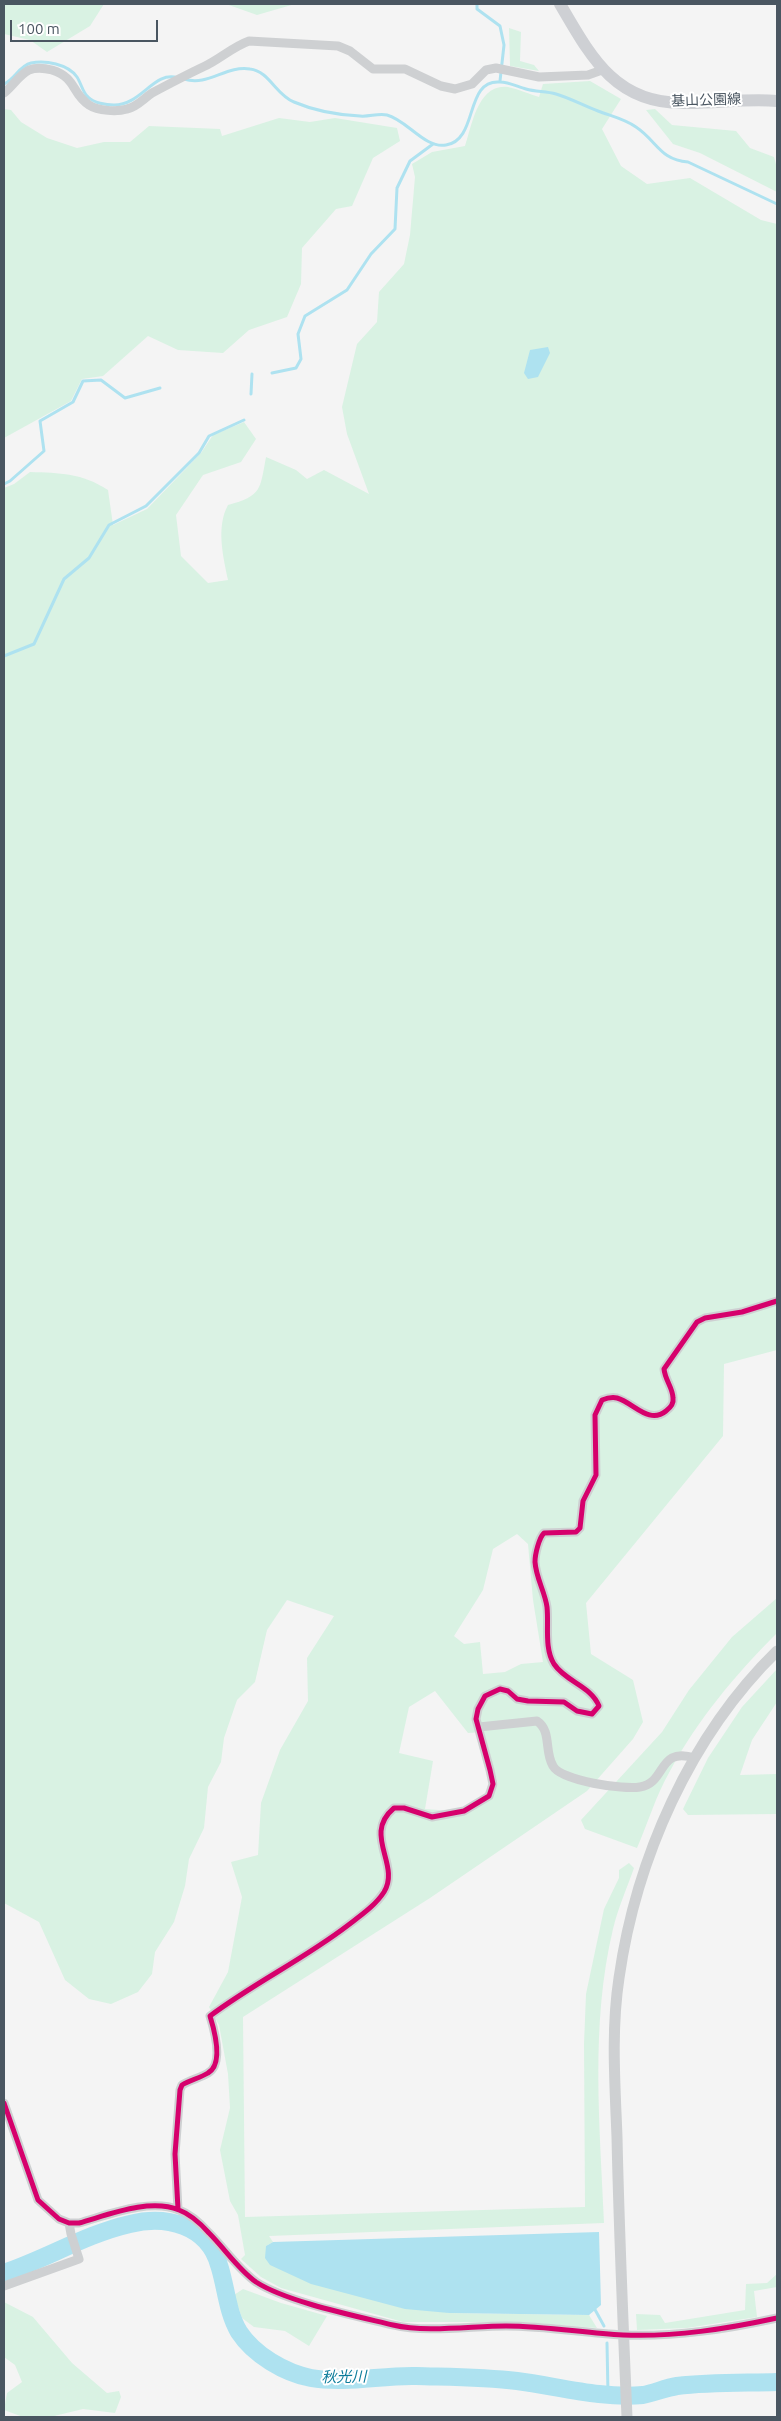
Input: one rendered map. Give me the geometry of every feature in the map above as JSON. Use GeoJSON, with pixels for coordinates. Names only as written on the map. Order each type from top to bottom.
{"type":"FeatureCollection","features":[{"type":"Feature","properties":{"kind":"main road","name":"基山公園線"},"geometry":{"type":"LineString","coordinates":[[560,4],[582,43],[602,70],[615,82],[635,93],[657,100],[680,104],[750,99],[777,101]]}},
{"type":"Feature","properties":{"kind":"street"},"geometry":{"type":"LineString","coordinates":[[4,93],[26,71],[43,68],[62,73],[69,78],[90,106],[98,109],[125,110],[136,106],[152,94],[176,82],[187,73],[204,67],[236,46],[249,41],[338,46],[373,68],[405,68],[441,86],[455,90],[472,84],[486,70],[496,68],[539,76],[588,75],[602,70]]}},
{"type":"Feature","properties":{"kind":"street"},"geometry":{"type":"LineString","coordinates":[[178,2209],[175,2154],[180,2090],[182,2085],[207,2073],[215,2064],[216,2037],[210,2016],[330,1939],[375,1903],[389,1882],[388,1865],[381,1841],[381,1831],[385,1815],[394,1808],[404,1808],[432,1817],[464,1811],[489,1796],[493,1784],[476,1719],[478,1709],[485,1696],[500,1689],[508,1691],[517,1699],[564,1702],[587,1714],[592,1714],[599,1706],[596,1699],[564,1675],[554,1664],[549,1651],[547,1605],[536,1572],[535,1560],[540,1536],[544,1533],[576,1532],[580,1528],[583,1501],[596,1475],[595,1415],[602,1400],[616,1398],[649,1415],[657,1417],[666,1412],[672,1406],[674,1399],[664,1377],[664,1369],[697,1322],[705,1318],[742,1312],[777,1301]]}},
{"type":"Feature","properties":{"kind":"street"},"geometry":{"type":"LineString","coordinates":[[627,2414],[614,2046],[619,1980],[627,1931],[648,1860],[663,1822],[695,1758],[730,1705],[777,1651]]}},
{"type":"Feature","properties":{"kind":"street"},"geometry":{"type":"LineString","coordinates":[[479,1727],[537,1721],[542,1725],[546,1733],[547,1753],[553,1768],[565,1776],[588,1782],[635,1788],[645,1786],[654,1781],[668,1760],[675,1755],[684,1754],[695,1758]]}},
{"type":"Feature","properties":{"kind":"street"},"geometry":{"type":"LineString","coordinates":[[4,2103],[38,2200],[59,2219],[70,2223],[79,2223],[150,2206],[178,2209],[193,2218],[209,2232],[256,2281],[273,2291],[313,2304],[396,2326],[464,2328],[542,2327],[623,2335],[705,2332],[777,2318]]}},
{"type":"Feature","properties":{"kind":"street"},"geometry":{"type":"LineString","coordinates":[[4,2286],[79,2259],[70,2234],[70,2223]]}},
{"type":"Feature","properties":{"kind":"green space"},"geometry":{"type":"Polygon","coordinates":[[[4,4],[104,4],[90,26],[47,52],[30,40],[4,34],[4,4]]]}},
{"type":"Feature","properties":{"kind":"green space"},"geometry":{"type":"Polygon","coordinates":[[[226,4],[295,4],[257,15],[226,4]]]}},
{"type":"Feature","properties":{"kind":"green space"},"geometry":{"type":"Polygon","coordinates":[[[509,28],[521,32],[520,61],[534,65],[539,71],[510,66],[509,28]]]}},
{"type":"Feature","properties":{"kind":"green space"},"geometry":{"type":"Polygon","coordinates":[[[590,81],[621,99],[602,129],[621,166],[647,184],[690,178],[761,220],[777,224],[777,1350],[724,1364],[723,1436],[586,1603],[591,1654],[633,1680],[643,1722],[633,1739],[587,1791],[430,1898],[243,2017],[245,2217],[585,2207],[584,2044],[586,1994],[604,1909],[619,1878],[619,1870],[629,1863],[634,1868],[613,1929],[601,2002],[598,2076],[604,2223],[269,2236],[273,2242],[266,2246],[449,2313],[589,2315],[597,2328],[523,2322],[403,2322],[281,2288],[261,2277],[241,2259],[245,2255],[238,2215],[230,2201],[220,2150],[230,2108],[228,2074],[219,2025],[209,2007],[228,1972],[242,1897],[231,1862],[258,1855],[261,1803],[280,1750],[308,1701],[307,1658],[334,1616],[287,1600],[267,1630],[255,1682],[237,1700],[224,1738],[221,1762],[208,1787],[204,1828],[189,1859],[185,1886],[174,1922],[155,1952],[152,1974],[138,1992],[111,2004],[89,1999],[65,1980],[39,1922],[4,1903],[4,488],[14,484],[30,472],[70,475],[89,480],[108,490],[113,525],[147,509],[201,453],[213,435],[244,422],[256,439],[241,462],[203,475],[176,515],[181,556],[208,583],[228,580],[221,532],[224,514],[228,505],[247,498],[257,490],[266,457],[296,470],[307,479],[324,470],[369,494],[347,434],[342,407],[357,344],[377,322],[379,292],[404,264],[410,235],[415,177],[412,164],[432,152],[465,146],[478,107],[483,98],[490,92],[498,88],[508,87],[539,97],[543,84],[590,81]],[[517,1534],[493,1549],[483,1590],[454,1636],[464,1644],[480,1642],[483,1674],[505,1672],[521,1664],[543,1662],[533,1600],[528,1544],[517,1534]],[[435,1691],[409,1707],[399,1753],[433,1761],[425,1809],[465,1812],[492,1798],[498,1784],[484,1732],[468,1733],[435,1691]]]}},
{"type":"Feature","properties":{"kind":"green space"},"geometry":{"type":"Polygon","coordinates":[[[4,109],[11,110],[21,122],[47,138],[77,148],[104,142],[130,142],[149,126],[220,129],[222,136],[279,118],[310,122],[335,118],[397,128],[400,141],[373,158],[352,206],[336,209],[302,248],[301,284],[287,317],[249,330],[223,353],[178,350],[148,336],[103,376],[82,379],[71,401],[4,438],[4,109]]]}},
{"type":"Feature","properties":{"kind":"green space"},"geometry":{"type":"Polygon","coordinates":[[[655,109],[672,125],[736,131],[750,148],[774,157],[777,168],[777,192],[700,153],[673,144],[646,110],[655,109]]]}},
{"type":"Feature","properties":{"kind":"green space"},"geometry":{"type":"Polygon","coordinates":[[[777,1598],[777,1633],[733,1681],[693,1733],[665,1780],[637,1848],[585,1829],[581,1820],[662,1732],[689,1690],[732,1637],[777,1598]]]}},
{"type":"Feature","properties":{"kind":"green space"},"geometry":{"type":"Polygon","coordinates":[[[777,1669],[777,1702],[752,1740],[740,1775],[777,1774],[777,1814],[688,1815],[683,1809],[708,1758],[742,1707],[777,1669]]]}},
{"type":"Feature","properties":{"kind":"green space"},"geometry":{"type":"Polygon","coordinates":[[[777,2274],[777,2287],[754,2291],[757,2317],[687,2328],[637,2330],[636,2314],[660,2315],[665,2323],[745,2310],[746,2284],[767,2283],[777,2274]]]}},
{"type":"Feature","properties":{"kind":"green space"},"geometry":{"type":"Polygon","coordinates":[[[243,2289],[281,2303],[327,2316],[309,2346],[285,2331],[254,2327],[242,2318],[234,2295],[243,2289]]]}},
{"type":"Feature","properties":{"kind":"green space"},"geometry":{"type":"Polygon","coordinates":[[[4,2302],[33,2317],[72,2363],[107,2393],[119,2391],[121,2397],[115,2413],[83,2409],[50,2417],[23,2417],[4,2410],[7,2393],[22,2382],[15,2365],[4,2357],[4,2302]]]}},
{"type":"Feature","properties":{"kind":"water"},"geometry":{"type":"Polygon","coordinates":[[[548,347],[550,353],[538,377],[528,379],[524,373],[530,350],[548,347]]]}},
{"type":"Feature","properties":{"kind":"water"},"geometry":{"type":"Polygon","coordinates":[[[599,2232],[601,2305],[589,2315],[449,2313],[405,2309],[311,2284],[270,2265],[265,2258],[266,2246],[273,2242],[599,2232]]]}},
{"type":"Feature","properties":{"kind":"waterway"},"geometry":{"type":"LineString","coordinates":[[477,4],[477,9],[500,26],[504,45],[500,81]]}},
{"type":"Feature","properties":{"kind":"waterway"},"geometry":{"type":"LineString","coordinates":[[4,84],[31,63],[56,64],[73,73],[86,95],[93,101],[114,105],[124,104],[132,100],[162,79],[178,78]]}},
{"type":"Feature","properties":{"kind":"waterway"},"geometry":{"type":"LineString","coordinates":[[184,79],[201,80],[233,70],[250,69],[268,78],[282,94],[294,102],[335,114],[387,115],[402,122],[423,139],[438,145],[446,145],[456,141],[463,133],[481,90],[489,84],[507,83],[530,90],[552,93],[627,122],[643,132],[659,149],[671,158],[688,162],[777,204]]}},
{"type":"Feature","properties":{"kind":"waterway"},"geometry":{"type":"LineString","coordinates":[[272,373],[296,368],[301,359],[298,334],[305,316],[347,290],[371,254],[395,229],[397,188],[410,161],[433,144]]}},
{"type":"Feature","properties":{"kind":"waterway"},"geometry":{"type":"LineString","coordinates":[[251,394],[252,374]]}},
{"type":"Feature","properties":{"kind":"waterway"},"geometry":{"type":"LineString","coordinates":[[4,484],[10,481],[44,451],[40,421],[73,402],[83,381],[101,380],[125,398],[160,388]]}},
{"type":"Feature","properties":{"kind":"waterway"},"geometry":{"type":"LineString","coordinates":[[4,656],[34,644],[64,579],[89,558],[109,525],[146,506],[199,453],[209,436],[244,420]]}},
{"type":"Feature","properties":{"kind":"waterway","name":"秋光川"},"geometry":{"type":"LineString","coordinates":[[4,2273],[114,2228],[144,2222],[171,2222],[195,2232],[206,2240],[213,2251],[219,2265],[232,2316],[245,2340],[271,2362],[301,2376],[324,2380],[403,2376],[492,2379],[517,2381],[596,2394],[627,2396],[643,2395],[689,2385],[777,2382]]}},
{"type":"Feature","properties":{"kind":"waterway"},"geometry":{"type":"LineString","coordinates":[[593,2306],[604,2326]]}},
{"type":"Feature","properties":{"kind":"waterway"},"geometry":{"type":"LineString","coordinates":[[607,2343],[608,2394]]}},
{"type":"Feature","properties":{"kind":"cycle path"},"geometry":{"type":"LineString","coordinates":[[178,2209],[175,2154],[180,2090],[182,2085],[208,2073],[216,2062],[214,2029],[210,2016],[331,1938],[376,1902],[384,1892],[388,1881],[381,1829],[385,1818],[394,1808],[404,1808],[432,1817],[464,1811],[489,1796],[493,1784],[476,1719],[478,1709],[485,1696],[500,1689],[508,1691],[517,1699],[564,1702],[577,1711],[592,1714],[599,1706],[590,1694],[559,1670],[551,1658],[548,1644],[547,1607],[535,1562],[540,1539],[544,1533],[576,1532],[580,1528],[583,1501],[596,1475],[595,1415],[602,1400],[617,1398],[642,1412],[654,1416],[660,1415],[670,1407],[673,1400],[673,1394],[664,1369],[697,1322],[705,1318],[742,1312],[777,1301]]}},
{"type":"Feature","properties":{"kind":"cycle path"},"geometry":{"type":"LineString","coordinates":[[4,2103],[38,2200],[59,2219],[69,2223],[79,2223],[115,2212],[155,2206],[179,2210],[202,2226],[237,2265],[256,2282],[285,2296],[322,2308],[393,2325],[420,2329],[521,2326],[623,2335],[662,2335],[701,2331],[777,2318]]}}]}
